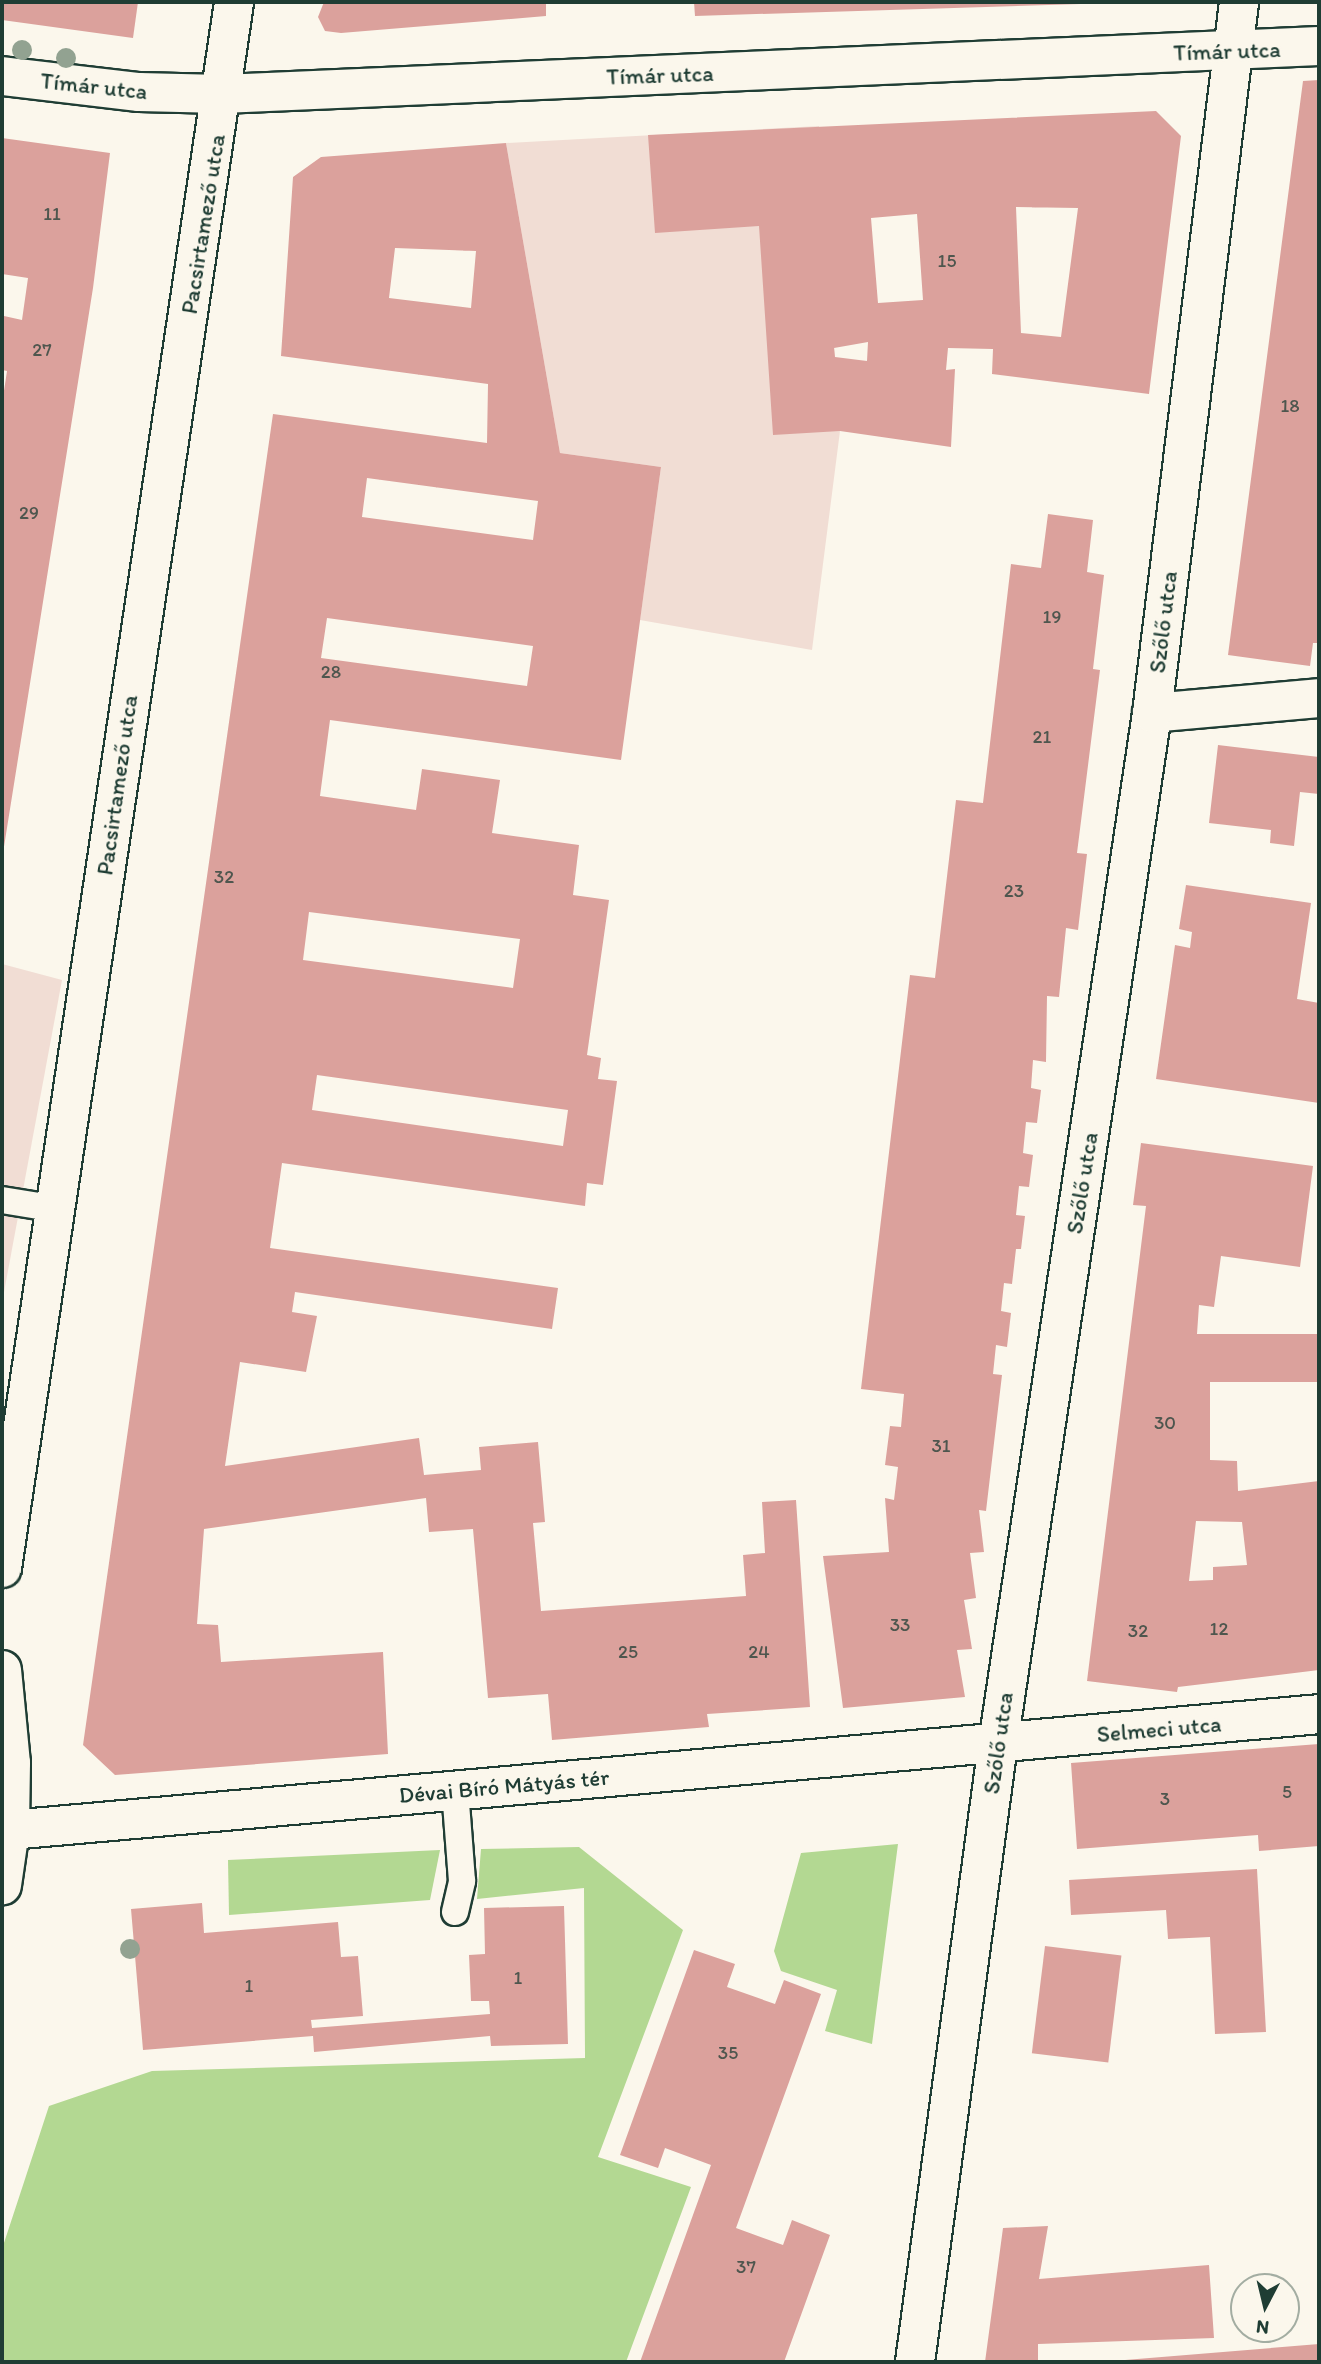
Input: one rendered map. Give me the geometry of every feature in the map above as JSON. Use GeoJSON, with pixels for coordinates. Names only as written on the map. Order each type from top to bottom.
{"type":"FeatureCollection","features":[{"type":"Feature","properties":{"kind":"street","name":"Pacsirtamező utca"},"geometry":{"type":"LineString","coordinates":[[2,1568],[57,1209],[145,582],[234,2]]}},
{"type":"Feature","properties":{"kind":"street","name":"Szőlő utca"},"geometry":{"type":"LineString","coordinates":[[915,2362],[998,1744],[1152,713],[1239,2]]}},
{"type":"Feature","properties":{"kind":"street","name":"Tímár utca"},"geometry":{"type":"LineString","coordinates":[[2,76],[139,92],[222,94],[1319,46]]}},
{"type":"Feature","properties":{"kind":"street"},"geometry":{"type":"LineString","coordinates":[[1152,713],[1319,698]]}},
{"type":"Feature","properties":{"kind":"street"},"geometry":{"type":"LineString","coordinates":[[2,1670],[11,1763],[10,1829],[2,1885]]}},
{"type":"Feature","properties":{"kind":"street","name":"Selmeci utca"},"geometry":{"type":"LineString","coordinates":[[998,1744],[1319,1714]]}},
{"type":"Feature","properties":{"kind":"street","name":"Dévai Bíró Mátyás tér"},"geometry":{"type":"LineString","coordinates":[[10,1829],[998,1744]]}},
{"type":"Feature","properties":{"kind":"lane"},"geometry":{"type":"LineString","coordinates":[[2,1200],[57,1209]]}},
{"type":"Feature","properties":{"kind":"lane"},"geometry":{"type":"LineString","coordinates":[[455,1790],[462,1881],[455,1912]]}},
{"type":"Feature","properties":{"kind":"shaded area"},"geometry":{"type":"Polygon","coordinates":[[[819,126],[840,431],[812,650],[640,620],[661,467],[560,453],[506,143],[819,126]]]}},
{"type":"Feature","properties":{"kind":"shaded area"},"geometry":{"type":"Polygon","coordinates":[[[2,964],[62,980],[2,1303],[2,964]]]}},
{"type":"Feature","properties":{"kind":"green space"},"geometry":{"type":"Polygon","coordinates":[[[898,1844],[872,2044],[825,2031],[837,1990],[781,1971],[774,1951],[801,1853],[898,1844]]]}},
{"type":"Feature","properties":{"kind":"green space"},"geometry":{"type":"Polygon","coordinates":[[[579,1847],[683,1930],[598,2157],[691,2187],[626,2362],[2,2362],[2,2249],[49,2106],[152,2071],[585,2058],[584,1888],[477,1899],[481,1849],[579,1847]]]}},
{"type":"Feature","properties":{"kind":"green space"},"geometry":{"type":"Polygon","coordinates":[[[440,1850],[430,1900],[229,1915],[228,1860],[440,1850]]]}},
{"type":"Feature","properties":{"kind":"building"},"geometry":{"type":"Polygon","coordinates":[[[2,2],[138,2],[133,38],[2,20],[2,2]]]}},
{"type":"Feature","properties":{"kind":"building"},"geometry":{"type":"Polygon","coordinates":[[[324,2],[546,2],[546,16],[341,33],[325,31],[318,17],[324,2]]]}},
{"type":"Feature","properties":{"kind":"building"},"geometry":{"type":"Polygon","coordinates":[[[694,2],[1081,2],[1081,4],[695,16],[694,2]]]}},
{"type":"Feature","properties":{"kind":"building"},"geometry":{"type":"Polygon","coordinates":[[[1319,80],[1319,643],[1313,643],[1310,666],[1228,655],[1303,81],[1319,80]]]}},
{"type":"Feature","properties":{"kind":"building"},"geometry":{"type":"Polygon","coordinates":[[[1156,111],[1181,136],[1149,394],[992,374],[993,349],[948,348],[946,370],[955,369],[951,447],[840,431],[773,435],[759,226],[655,233],[648,135],[1156,111]],[[1016,207],[1021,333],[1061,337],[1078,208],[1016,207]],[[917,214],[871,218],[878,303],[923,300],[917,214]],[[868,342],[834,348],[835,357],[867,361],[868,342]]]}},
{"type":"Feature","properties":{"kind":"building"},"geometry":{"type":"Polygon","coordinates":[[[2,138],[110,153],[93,288],[3,853],[2,404],[7,371],[2,370],[2,331],[4,316],[22,320],[28,278],[2,274],[2,138]]]}},
{"type":"Feature","properties":{"kind":"building"},"geometry":{"type":"Polygon","coordinates":[[[506,143],[560,453],[661,467],[621,760],[330,720],[320,796],[416,810],[422,769],[500,780],[492,833],[579,845],[573,895],[609,900],[587,1055],[601,1058],[598,1079],[617,1081],[603,1185],[587,1183],[585,1206],[282,1163],[270,1248],[558,1288],[552,1329],[295,1292],[292,1312],[317,1316],[306,1372],[240,1362],[225,1466],[419,1438],[424,1475],[481,1470],[479,1447],[538,1442],[545,1522],[533,1523],[541,1611],[746,1596],[743,1555],[765,1553],[762,1502],[796,1500],[810,1707],[707,1714],[709,1727],[552,1740],[548,1694],[488,1698],[473,1529],[429,1532],[426,1498],[204,1529],[197,1624],[218,1625],[221,1662],[383,1652],[388,1754],[115,1775],[83,1745],[273,414],[487,443],[488,384],[281,356],[293,177],[321,157],[506,143]],[[395,248],[389,298],[471,308],[476,251],[395,248]],[[367,478],[362,517],[533,540],[538,501],[367,478]],[[327,618],[321,658],[527,686],[533,646],[327,618]],[[309,912],[303,960],[513,988],[520,939],[309,912]],[[317,1075],[312,1110],[563,1146],[568,1110],[317,1075]]]}},
{"type":"Feature","properties":{"kind":"building"},"geometry":{"type":"Polygon","coordinates":[[[1048,514],[1093,520],[1087,572],[1104,575],[1093,669],[1100,670],[1077,853],[1087,854],[1078,930],[1066,928],[1059,997],[1047,996],[1046,1062],[1033,1060],[1031,1088],[1041,1090],[1037,1123],[1026,1122],[1023,1153],[1033,1155],[1029,1187],[1019,1186],[1016,1215],[1025,1216],[1021,1249],[1016,1249],[1012,1284],[1004,1283],[1001,1311],[1011,1313],[1007,1347],[996,1345],[993,1374],[1002,1375],[986,1511],[979,1510],[984,1552],[970,1553],[976,1598],[964,1600],[972,1649],[957,1650],[965,1697],[843,1708],[823,1556],[889,1552],[885,1498],[894,1500],[898,1467],[885,1465],[890,1426],[901,1427],[904,1394],[861,1389],[910,975],[935,978],[956,800],[983,803],[1011,564],[1041,568],[1048,514]]]}},
{"type":"Feature","properties":{"kind":"building"},"geometry":{"type":"Polygon","coordinates":[[[1218,745],[1319,757],[1319,794],[1300,792],[1294,846],[1270,843],[1271,830],[1209,823],[1218,745]]]}},
{"type":"Feature","properties":{"kind":"building"},"geometry":{"type":"Polygon","coordinates":[[[1186,885],[1311,903],[1297,999],[1319,1003],[1319,1103],[1156,1079],[1175,945],[1190,948],[1192,932],[1179,929],[1186,885]]]}},
{"type":"Feature","properties":{"kind":"building"},"geometry":{"type":"Polygon","coordinates":[[[1141,1143],[1313,1166],[1300,1267],[1221,1256],[1214,1307],[1199,1305],[1197,1334],[1319,1334],[1319,1382],[1210,1382],[1210,1460],[1237,1461],[1238,1491],[1319,1481],[1319,1670],[1178,1687],[1177,1692],[1087,1681],[1146,1206],[1133,1205],[1141,1143]],[[1196,1521],[1189,1581],[1213,1580],[1213,1567],[1247,1565],[1242,1522],[1196,1521]]]}},
{"type":"Feature","properties":{"kind":"building"},"geometry":{"type":"Polygon","coordinates":[[[1319,1744],[1319,1846],[1259,1851],[1258,1835],[1077,1849],[1071,1763],[1319,1744]]]}},
{"type":"Feature","properties":{"kind":"building"},"geometry":{"type":"Polygon","coordinates":[[[1257,1869],[1266,2032],[1215,2034],[1210,1937],[1168,1939],[1166,1910],[1071,1915],[1069,1880],[1257,1869]]]}},
{"type":"Feature","properties":{"kind":"building"},"geometry":{"type":"Polygon","coordinates":[[[202,1903],[204,1933],[338,1922],[341,1957],[358,1956],[363,2016],[311,2020],[312,2028],[490,2014],[489,2001],[471,2001],[469,1955],[485,1954],[484,1908],[564,1906],[568,2044],[491,2046],[490,2036],[314,2052],[313,2036],[143,2050],[131,1909],[202,1903]]]}},
{"type":"Feature","properties":{"kind":"building"},"geometry":{"type":"Polygon","coordinates":[[[1045,1946],[1121,1955],[1108,2063],[1032,2053],[1045,1946]]]}},
{"type":"Feature","properties":{"kind":"building"},"geometry":{"type":"Polygon","coordinates":[[[694,1950],[735,1964],[727,1987],[775,2004],[784,1980],[821,1994],[736,2228],[783,2245],[792,2220],[830,2235],[784,2362],[640,2362],[711,2165],[665,2148],[658,2168],[620,2155],[694,1950]]]}},
{"type":"Feature","properties":{"kind":"building"},"geometry":{"type":"Polygon","coordinates":[[[1048,2226],[1039,2279],[1209,2265],[1214,2338],[1038,2344],[1038,2362],[985,2362],[1003,2228],[1048,2226]]]}},
{"type":"Feature","properties":{"kind":"building"},"geometry":{"type":"Polygon","coordinates":[[[1319,2344],[1319,2362],[1125,2362],[1125,2360],[1319,2344]]]}}]}
